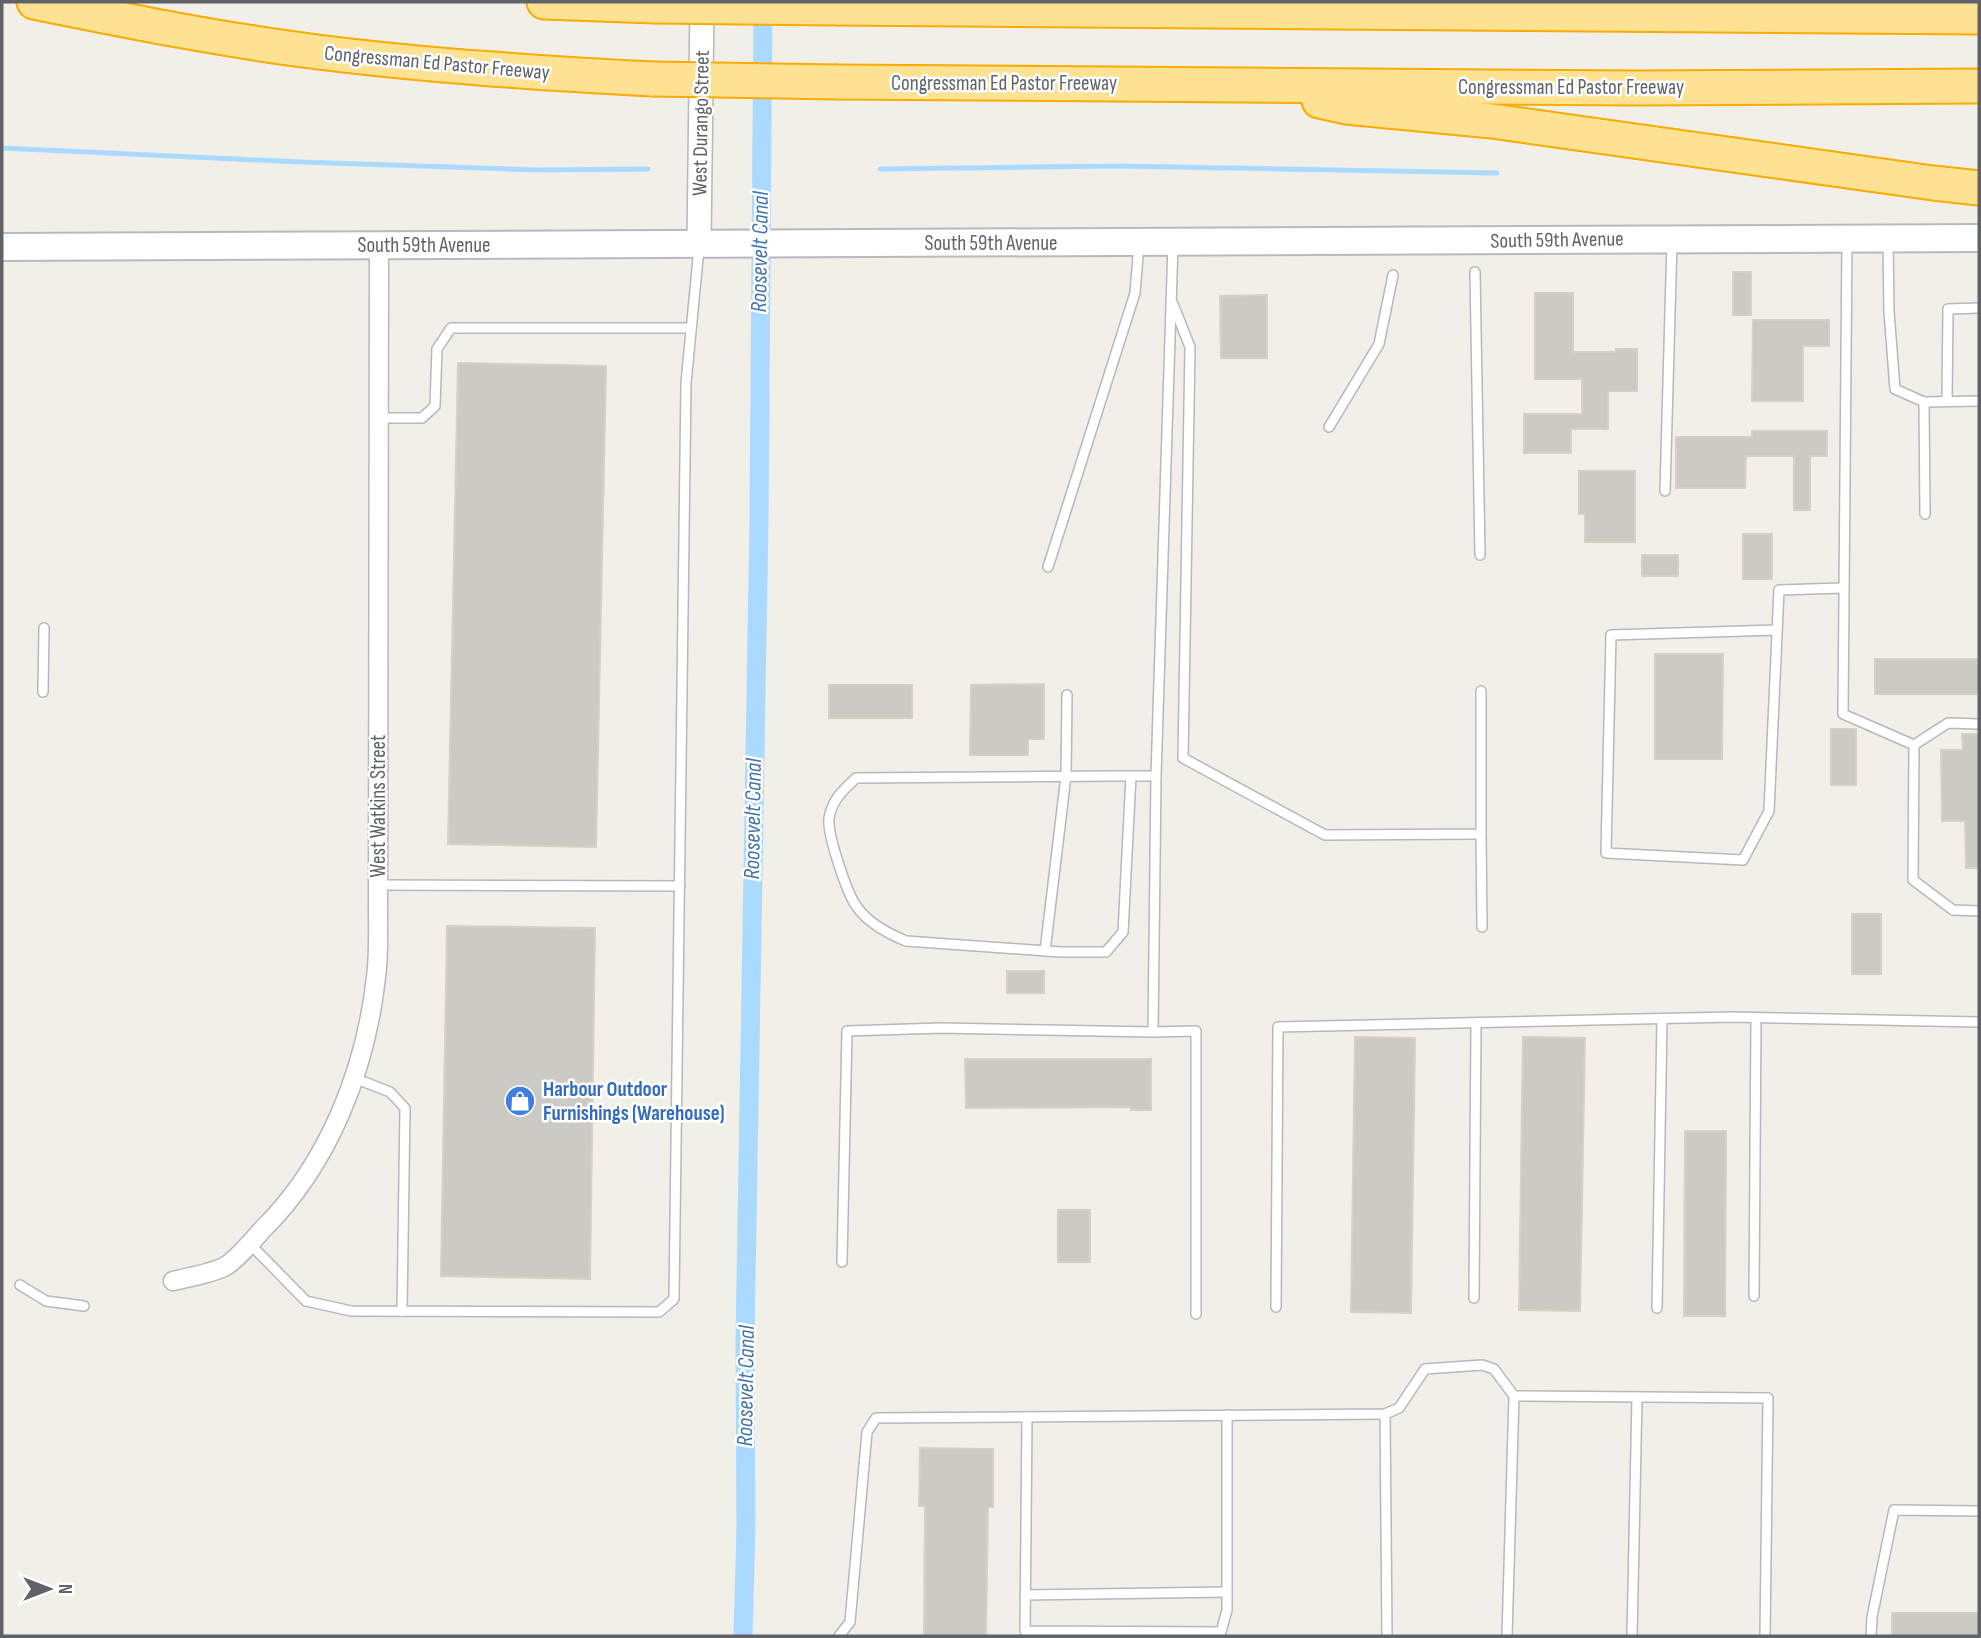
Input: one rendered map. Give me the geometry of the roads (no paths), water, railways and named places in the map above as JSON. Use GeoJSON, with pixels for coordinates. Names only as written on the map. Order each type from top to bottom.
{"type":"FeatureCollection","features":[{"type":"Feature","properties":{"kind":"highway","name":"Congressman Ed Pastor Freeway"},"geometry":{"type":"LineString","coordinates":[[34,2],[217,37],[316,52],[453,67],[653,79],[1637,88],[1979,86]]}},
{"type":"Feature","properties":{"kind":"highway"},"geometry":{"type":"LineString","coordinates":[[544,2],[839,8],[1211,6],[1979,17]]}},
{"type":"Feature","properties":{"kind":"highway"},"geometry":{"type":"LineString","coordinates":[[1248,84],[1346,107],[1492,121],[1979,188]]}},
{"type":"Feature","properties":{"kind":"main road","name":"South 59th Avenue"},"geometry":{"type":"LineString","coordinates":[[2,247],[1979,238]]}},
{"type":"Feature","properties":{"kind":"street","name":"West Durango Street"},"geometry":{"type":"LineString","coordinates":[[699,244],[702,2]]}},
{"type":"Feature","properties":{"kind":"street","name":"West Watkins Street"},"geometry":{"type":"LineString","coordinates":[[173,1281],[226,1266],[301,1185],[324,1146],[354,1078],[369,1026],[377,975],[379,245]]}},
{"type":"Feature","properties":{"kind":"lane"},"geometry":{"type":"LineString","coordinates":[[1665,491],[1672,239]]}},
{"type":"Feature","properties":{"kind":"lane"},"geometry":{"type":"LineString","coordinates":[[1888,239],[1889,312],[1895,389],[1924,402],[1979,401]]}},
{"type":"Feature","properties":{"kind":"lane"},"geometry":{"type":"LineString","coordinates":[[1847,240],[1843,714],[1914,745]]}},
{"type":"Feature","properties":{"kind":"lane"},"geometry":{"type":"LineString","coordinates":[[1048,567],[1135,293],[1139,243]]}},
{"type":"Feature","properties":{"kind":"lane"},"geometry":{"type":"LineString","coordinates":[[1153,1032],[1156,776],[1173,243]]}},
{"type":"Feature","properties":{"kind":"lane"},"geometry":{"type":"LineString","coordinates":[[249,1243],[306,1301],[351,1311],[659,1312],[674,1299],[686,383],[699,244]]}},
{"type":"Feature","properties":{"kind":"lane"},"geometry":{"type":"LineString","coordinates":[[1475,272],[1480,555]]}},
{"type":"Feature","properties":{"kind":"lane"},"geometry":{"type":"LineString","coordinates":[[1329,427],[1379,344],[1393,275]]}},
{"type":"Feature","properties":{"kind":"lane"},"geometry":{"type":"LineString","coordinates":[[1172,299],[1190,346],[1183,758],[1325,835],[1481,834]]}},
{"type":"Feature","properties":{"kind":"lane"},"geometry":{"type":"LineString","coordinates":[[1947,401],[1948,309],[1979,308]]}},
{"type":"Feature","properties":{"kind":"lane"},"geometry":{"type":"LineString","coordinates":[[379,418],[422,418],[435,406],[437,349],[451,328],[691,328]]}},
{"type":"Feature","properties":{"kind":"lane"},"geometry":{"type":"LineString","coordinates":[[1924,402],[1925,514]]}},
{"type":"Feature","properties":{"kind":"lane"},"geometry":{"type":"LineString","coordinates":[[1777,630],[1611,635],[1606,853],[1743,860],[1769,811],[1779,590],[1842,588]]}},
{"type":"Feature","properties":{"kind":"lane"},"geometry":{"type":"LineString","coordinates":[[43,692],[44,628]]}},
{"type":"Feature","properties":{"kind":"lane"},"geometry":{"type":"LineString","coordinates":[[1481,691],[1482,927]]}},
{"type":"Feature","properties":{"kind":"lane"},"geometry":{"type":"LineString","coordinates":[[1045,951],[1066,776],[1067,695]]}},
{"type":"Feature","properties":{"kind":"lane"},"geometry":{"type":"LineString","coordinates":[[1914,745],[1948,723],[1979,724]]}},
{"type":"Feature","properties":{"kind":"lane"},"geometry":{"type":"LineString","coordinates":[[1914,745],[1913,880],[1953,910],[1979,911]]}},
{"type":"Feature","properties":{"kind":"lane"},"geometry":{"type":"LineString","coordinates":[[1131,776],[1123,932],[1106,952],[1045,951],[906,941],[890,934],[856,907],[835,856],[829,820],[837,795],[856,778],[1066,776],[1131,776],[1156,776]]}},
{"type":"Feature","properties":{"kind":"lane"},"geometry":{"type":"LineString","coordinates":[[378,885],[680,886]]}},
{"type":"Feature","properties":{"kind":"lane"},"geometry":{"type":"LineString","coordinates":[[1754,1296],[1756,1018]]}},
{"type":"Feature","properties":{"kind":"lane"},"geometry":{"type":"LineString","coordinates":[[1276,1307],[1278,1027],[1756,1018],[1979,1022]]}},
{"type":"Feature","properties":{"kind":"lane"},"geometry":{"type":"LineString","coordinates":[[1657,1308],[1662,1019]]}},
{"type":"Feature","properties":{"kind":"lane"},"geometry":{"type":"LineString","coordinates":[[1474,1298],[1476,1023]]}},
{"type":"Feature","properties":{"kind":"lane"},"geometry":{"type":"LineString","coordinates":[[842,1262],[847,1031],[941,1028],[1196,1031],[1196,1314]]}},
{"type":"Feature","properties":{"kind":"lane"},"geometry":{"type":"LineString","coordinates":[[354,1078],[390,1092],[405,1108],[402,1311]]}},
{"type":"Feature","properties":{"kind":"lane"},"geometry":{"type":"LineString","coordinates":[[20,1285],[47,1301],[84,1306]]}},
{"type":"Feature","properties":{"kind":"lane"},"geometry":{"type":"LineString","coordinates":[[839,1636],[850,1622],[867,1432],[876,1418],[1385,1414],[1398,1408],[1425,1369],[1482,1365],[1494,1369],[1514,1396],[1507,1636]]}},
{"type":"Feature","properties":{"kind":"lane"},"geometry":{"type":"LineString","coordinates":[[1514,1396],[1768,1398],[1765,1636]]}},
{"type":"Feature","properties":{"kind":"lane"},"geometry":{"type":"LineString","coordinates":[[1632,1636],[1637,1397]]}},
{"type":"Feature","properties":{"kind":"lane"},"geometry":{"type":"LineString","coordinates":[[1385,1414],[1387,1636]]}},
{"type":"Feature","properties":{"kind":"lane"},"geometry":{"type":"LineString","coordinates":[[1027,1417],[1025,1632],[1221,1634],[1227,1610],[1227,1415]]}},
{"type":"Feature","properties":{"kind":"lane"},"geometry":{"type":"LineString","coordinates":[[1871,1636],[1872,1618],[1894,1510],[1979,1511]]}},
{"type":"Feature","properties":{"kind":"lane"},"geometry":{"type":"LineString","coordinates":[[1025,1595],[1227,1591]]}},
{"type":"Feature","properties":{"kind":"waterway","name":"Roosevelt Canal"},"geometry":{"type":"LineString","coordinates":[[743,1636],[746,1527],[745,1341],[759,519],[763,2]]}},
{"type":"Feature","properties":{"kind":"waterway"},"geometry":{"type":"LineString","coordinates":[[2,148],[537,170],[648,169]]}},
{"type":"Feature","properties":{"kind":"waterway"},"geometry":{"type":"LineString","coordinates":[[880,169],[1116,166],[1497,173]]}},
{"type":"Feature","properties":{"kind":"place","name":"Harbour Outdoor Furnishings (Warehouse)"},"geometry":{"type":"Point","coordinates":[520,1101]}}]}
